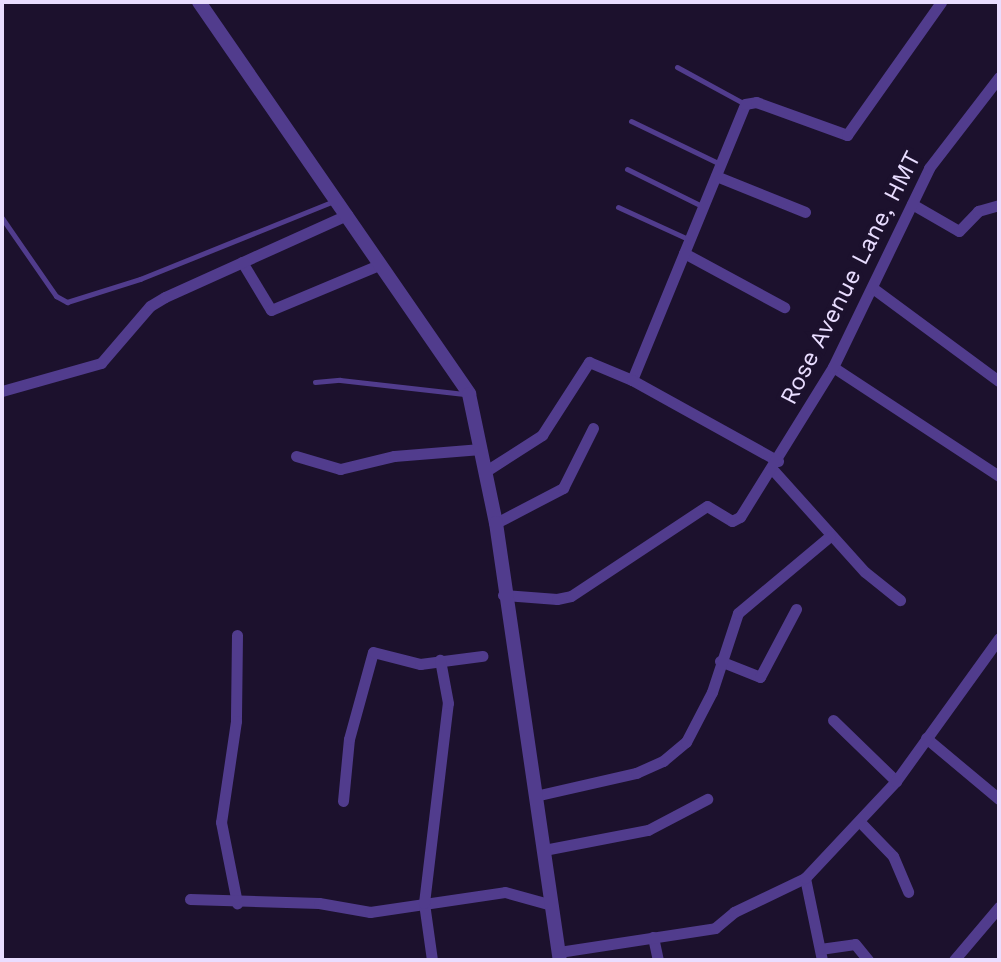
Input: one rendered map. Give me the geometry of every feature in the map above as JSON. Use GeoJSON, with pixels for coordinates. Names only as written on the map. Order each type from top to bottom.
{"type":"FeatureCollection","features":[{"type":"Feature","properties":{"kind":"street"},"geometry":{"type":"LineString","coordinates":[[199,2],[469,394],[496,523],[503,595],[560,956],[715,928],[734,912],[805,878],[896,781],[999,638]]}},
{"type":"Feature","properties":{"kind":"street"},"geometry":{"type":"LineString","coordinates":[[632,380],[745,104],[756,102],[847,135],[911,38],[941,2]]}},
{"type":"Feature","properties":{"kind":"street","name":"Rose Avenue Lane, HMT"},"geometry":{"type":"LineString","coordinates":[[503,595],[557,599],[571,596],[707,506],[736,520],[776,466],[833,367],[938,156],[999,77]]}},
{"type":"Feature","properties":{"kind":"street"},"geometry":{"type":"LineString","coordinates":[[718,170],[805,212]]}},
{"type":"Feature","properties":{"kind":"street"},"geometry":{"type":"LineString","coordinates":[[912,204],[959,231],[978,211],[999,205]]}},
{"type":"Feature","properties":{"kind":"street"},"geometry":{"type":"LineString","coordinates":[[2,391],[78,374],[101,363],[150,306],[347,215]]}},
{"type":"Feature","properties":{"kind":"street"},"geometry":{"type":"LineString","coordinates":[[684,253],[784,307]]}},
{"type":"Feature","properties":{"kind":"street"},"geometry":{"type":"LineString","coordinates":[[242,262],[271,310],[381,264]]}},
{"type":"Feature","properties":{"kind":"street"},"geometry":{"type":"LineString","coordinates":[[874,289],[999,381]]}},
{"type":"Feature","properties":{"kind":"street"},"geometry":{"type":"LineString","coordinates":[[486,471],[542,435],[586,363],[632,380],[776,466],[830,536],[900,600]]}},
{"type":"Feature","properties":{"kind":"street"},"geometry":{"type":"LineString","coordinates":[[833,367],[999,476]]}},
{"type":"Feature","properties":{"kind":"street"},"geometry":{"type":"LineString","coordinates":[[496,523],[563,488],[593,428]]}},
{"type":"Feature","properties":{"kind":"street"},"geometry":{"type":"LineString","coordinates":[[296,456],[340,469],[394,456],[481,449]]}},
{"type":"Feature","properties":{"kind":"street"},"geometry":{"type":"LineString","coordinates":[[535,796],[636,773],[663,761],[686,742],[700,719],[738,613],[830,536]]}},
{"type":"Feature","properties":{"kind":"street"},"geometry":{"type":"LineString","coordinates":[[720,661],[760,677],[796,609]]}},
{"type":"Feature","properties":{"kind":"street"},"geometry":{"type":"LineString","coordinates":[[237,635],[236,721],[221,822],[237,903]]}},
{"type":"Feature","properties":{"kind":"street"},"geometry":{"type":"LineString","coordinates":[[343,801],[349,739],[369,656],[378,651],[420,664],[482,656]]}},
{"type":"Feature","properties":{"kind":"street"},"geometry":{"type":"LineString","coordinates":[[432,960],[424,903],[448,703],[440,660]]}},
{"type":"Feature","properties":{"kind":"street"},"geometry":{"type":"LineString","coordinates":[[833,720],[896,781]]}},
{"type":"Feature","properties":{"kind":"street"},"geometry":{"type":"LineString","coordinates":[[926,738],[999,799]]}},
{"type":"Feature","properties":{"kind":"street"},"geometry":{"type":"LineString","coordinates":[[544,850],[648,830],[707,799]]}},
{"type":"Feature","properties":{"kind":"street"},"geometry":{"type":"LineString","coordinates":[[860,822],[893,856],[908,892]]}},
{"type":"Feature","properties":{"kind":"street"},"geometry":{"type":"LineString","coordinates":[[805,878],[821,954],[855,944],[868,960]]}},
{"type":"Feature","properties":{"kind":"street"},"geometry":{"type":"LineString","coordinates":[[190,899],[237,903],[319,903],[370,912],[505,892],[552,905]]}},
{"type":"Feature","properties":{"kind":"street"},"geometry":{"type":"LineString","coordinates":[[954,960],[999,907]]}},
{"type":"Feature","properties":{"kind":"street"},"geometry":{"type":"LineString","coordinates":[[653,937],[658,960]]}},
{"type":"Feature","properties":{"kind":"lane"},"geometry":{"type":"LineString","coordinates":[[677,67],[745,104]]}},
{"type":"Feature","properties":{"kind":"lane"},"geometry":{"type":"LineString","coordinates":[[631,121],[718,170]]}},
{"type":"Feature","properties":{"kind":"lane"},"geometry":{"type":"LineString","coordinates":[[627,169],[703,206]]}},
{"type":"Feature","properties":{"kind":"lane"},"geometry":{"type":"LineString","coordinates":[[2,218],[56,296],[67,302],[140,279],[337,200]]}},
{"type":"Feature","properties":{"kind":"lane"},"geometry":{"type":"LineString","coordinates":[[618,207],[689,240]]}},
{"type":"Feature","properties":{"kind":"lane"},"geometry":{"type":"LineString","coordinates":[[315,382],[340,380],[469,394]]}}]}
